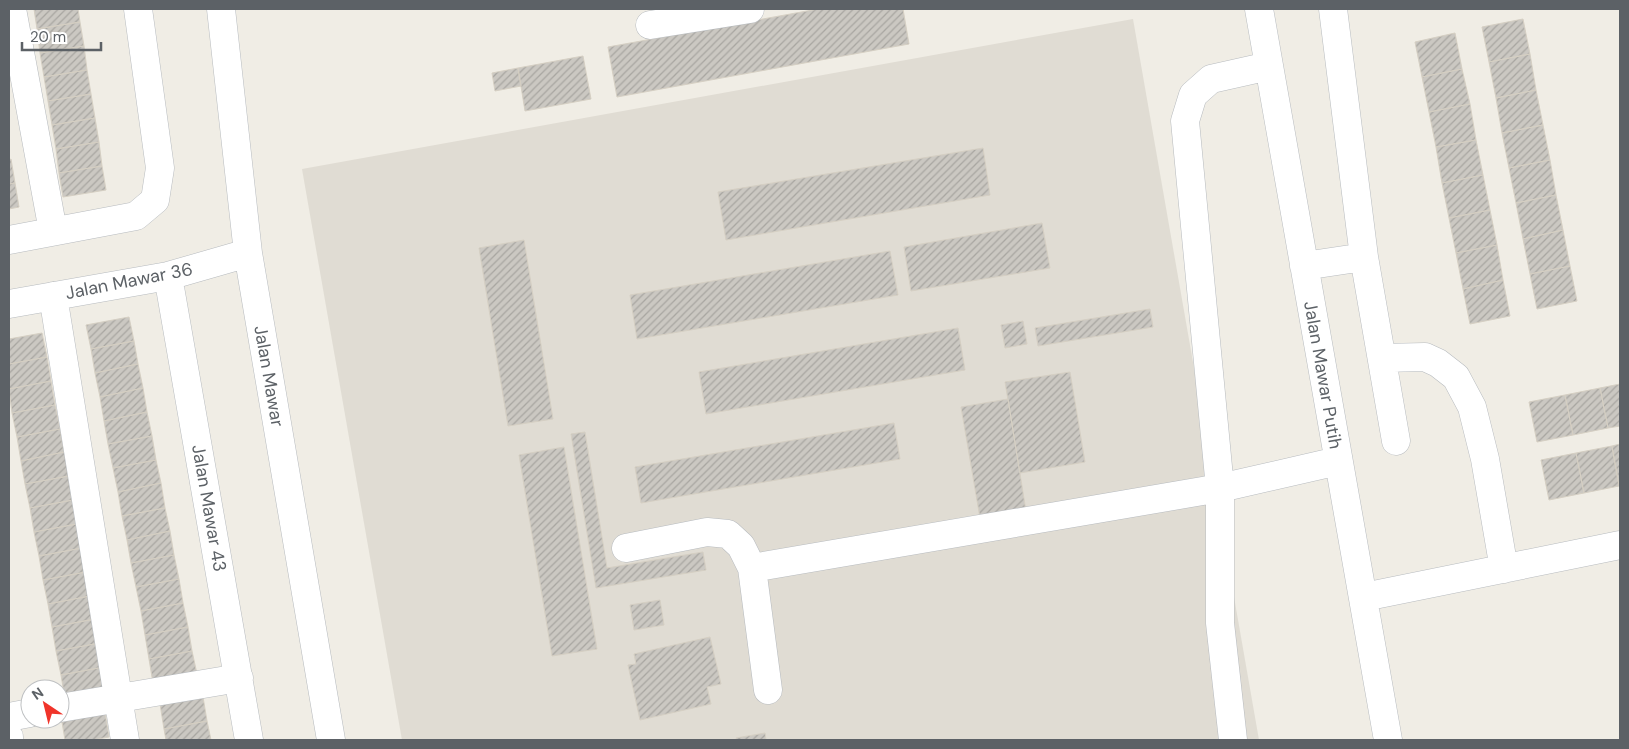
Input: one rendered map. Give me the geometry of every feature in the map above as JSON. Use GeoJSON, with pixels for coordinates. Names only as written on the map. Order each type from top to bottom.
{"type":"FeatureCollection","features":[{"type":"Feature","properties":{"kind":"street"},"geometry":{"type":"LineString","coordinates":[[12,9],[53,232]]}},
{"type":"Feature","properties":{"kind":"street"},"geometry":{"type":"LineString","coordinates":[[9,240],[136,216],[155,200],[160,168],[138,9]]}},
{"type":"Feature","properties":{"kind":"street","name":"Jalan Mawar"},"geometry":{"type":"LineString","coordinates":[[221,9],[248,253],[331,740]]}},
{"type":"Feature","properties":{"kind":"street"},"geometry":{"type":"LineString","coordinates":[[650,25],[750,9]]}},
{"type":"Feature","properties":{"kind":"street","name":"Jalan Mawar Putih"},"geometry":{"type":"LineString","coordinates":[[1259,9],[1388,740]]}},
{"type":"Feature","properties":{"kind":"street"},"geometry":{"type":"LineString","coordinates":[[1333,9],[1364,257],[1396,441]]}},
{"type":"Feature","properties":{"kind":"street"},"geometry":{"type":"LineString","coordinates":[[1233,740],[1220,623],[1220,488],[1185,121],[1194,95],[1210,78],[1269,66]]}},
{"type":"Feature","properties":{"kind":"street","name":"Jalan Mawar 36"},"geometry":{"type":"LineString","coordinates":[[9,304],[168,276],[248,253]]}},
{"type":"Feature","properties":{"kind":"street"},"geometry":{"type":"LineString","coordinates":[[1304,266],[1364,257]]}},
{"type":"Feature","properties":{"kind":"street","name":"Jalan Mawar 43"},"geometry":{"type":"LineString","coordinates":[[168,276],[249,740]]}},
{"type":"Feature","properties":{"kind":"street"},"geometry":{"type":"LineString","coordinates":[[52,296],[125,740]]}},
{"type":"Feature","properties":{"kind":"street"},"geometry":{"type":"LineString","coordinates":[[1382,358],[1425,358],[1438,363],[1456,377],[1472,407],[1485,459],[1504,569]]}},
{"type":"Feature","properties":{"kind":"street"},"geometry":{"type":"LineString","coordinates":[[752,568],[1220,488],[1338,460]]}},
{"type":"Feature","properties":{"kind":"street"},"geometry":{"type":"LineString","coordinates":[[626,548],[707,532],[728,534],[741,546],[752,568],[768,690]]}},
{"type":"Feature","properties":{"kind":"street"},"geometry":{"type":"LineString","coordinates":[[1364,597],[1620,545]]}},
{"type":"Feature","properties":{"kind":"street"},"geometry":{"type":"LineString","coordinates":[[70,706],[239,678]]}},
{"type":"Feature","properties":{"kind":"shaded area"},"geometry":{"type":"Polygon","coordinates":[[[1133,19],[1259,740],[402,740],[302,169],[1133,19]]]}},
{"type":"Feature","properties":{"kind":"building"},"geometry":{"type":"Polygon","coordinates":[[[34,9],[78,9],[80,22],[37,29],[34,9]]]}},
{"type":"Feature","properties":{"kind":"building"},"geometry":{"type":"Polygon","coordinates":[[[818,9],[903,9],[909,44],[617,97],[608,47],[818,9]]]}},
{"type":"Feature","properties":{"kind":"building"},"geometry":{"type":"Polygon","coordinates":[[[1523,19],[1530,54],[1489,62],[1482,27],[1523,19]]]}},
{"type":"Feature","properties":{"kind":"building"},"geometry":{"type":"Polygon","coordinates":[[[80,22],[84,46],[40,53],[37,29],[80,22]]]}},
{"type":"Feature","properties":{"kind":"building"},"geometry":{"type":"Polygon","coordinates":[[[1455,33],[1462,69],[1422,77],[1415,42],[1455,33]]]}},
{"type":"Feature","properties":{"kind":"building"},"geometry":{"type":"Polygon","coordinates":[[[84,46],[87,70],[44,77],[40,53],[84,46]]]}},
{"type":"Feature","properties":{"kind":"building"},"geometry":{"type":"Polygon","coordinates":[[[1530,54],[1536,90],[1496,98],[1489,62],[1530,54]]]}},
{"type":"Feature","properties":{"kind":"building"},"geometry":{"type":"Polygon","coordinates":[[[583,56],[591,99],[525,111],[518,68],[583,56]]]}},
{"type":"Feature","properties":{"kind":"building"},"geometry":{"type":"Polygon","coordinates":[[[518,68],[521,86],[495,91],[492,73],[518,68]]]}},
{"type":"Feature","properties":{"kind":"building"},"geometry":{"type":"Polygon","coordinates":[[[1462,69],[1470,104],[1429,112],[1422,77],[1462,69]]]}},
{"type":"Feature","properties":{"kind":"building"},"geometry":{"type":"Polygon","coordinates":[[[87,70],[91,94],[48,101],[44,77],[87,70]]]}},
{"type":"Feature","properties":{"kind":"building"},"geometry":{"type":"Polygon","coordinates":[[[1536,90],[1543,125],[1502,133],[1496,98],[1536,90]]]}},
{"type":"Feature","properties":{"kind":"building"},"geometry":{"type":"Polygon","coordinates":[[[91,94],[95,118],[52,125],[48,101],[91,94]]]}},
{"type":"Feature","properties":{"kind":"building"},"geometry":{"type":"Polygon","coordinates":[[[1470,104],[1476,140],[1436,147],[1429,112],[1470,104]]]}},
{"type":"Feature","properties":{"kind":"building"},"geometry":{"type":"Polygon","coordinates":[[[95,118],[99,142],[56,149],[52,125],[95,118]]]}},
{"type":"Feature","properties":{"kind":"building"},"geometry":{"type":"Polygon","coordinates":[[[1543,125],[1550,160],[1509,168],[1502,133],[1543,125]]]}},
{"type":"Feature","properties":{"kind":"building"},"geometry":{"type":"Polygon","coordinates":[[[1476,140],[1483,175],[1442,183],[1436,147],[1476,140]]]}},
{"type":"Feature","properties":{"kind":"building"},"geometry":{"type":"Polygon","coordinates":[[[99,142],[102,166],[59,173],[56,149],[99,142]]]}},
{"type":"Feature","properties":{"kind":"building"},"geometry":{"type":"Polygon","coordinates":[[[983,148],[990,195],[726,240],[718,192],[983,148]]]}},
{"type":"Feature","properties":{"kind":"building"},"geometry":{"type":"Polygon","coordinates":[[[11,159],[15,183],[9,184],[9,160],[11,159]]]}},
{"type":"Feature","properties":{"kind":"building"},"geometry":{"type":"Polygon","coordinates":[[[1550,160],[1556,195],[1516,203],[1509,168],[1550,160]]]}},
{"type":"Feature","properties":{"kind":"building"},"geometry":{"type":"Polygon","coordinates":[[[102,166],[106,190],[63,197],[59,173],[102,166]]]}},
{"type":"Feature","properties":{"kind":"building"},"geometry":{"type":"Polygon","coordinates":[[[1483,175],[1490,210],[1449,218],[1442,183],[1483,175]]]}},
{"type":"Feature","properties":{"kind":"building"},"geometry":{"type":"Polygon","coordinates":[[[15,183],[19,207],[9,209],[9,184],[15,183]]]}},
{"type":"Feature","properties":{"kind":"building"},"geometry":{"type":"Polygon","coordinates":[[[1556,195],[1563,230],[1523,239],[1516,203],[1556,195]]]}},
{"type":"Feature","properties":{"kind":"building"},"geometry":{"type":"Polygon","coordinates":[[[1490,210],[1497,245],[1456,253],[1449,218],[1490,210]]]}},
{"type":"Feature","properties":{"kind":"building"},"geometry":{"type":"Polygon","coordinates":[[[1042,223],[1050,268],[911,291],[904,247],[1042,223]]]}},
{"type":"Feature","properties":{"kind":"building"},"geometry":{"type":"Polygon","coordinates":[[[1563,230],[1570,266],[1530,274],[1523,239],[1563,230]]]}},
{"type":"Feature","properties":{"kind":"building"},"geometry":{"type":"Polygon","coordinates":[[[524,240],[553,419],[508,426],[479,248],[524,240]]]}},
{"type":"Feature","properties":{"kind":"building"},"geometry":{"type":"Polygon","coordinates":[[[1497,245],[1503,280],[1463,289],[1456,253],[1497,245]]]}},
{"type":"Feature","properties":{"kind":"building"},"geometry":{"type":"Polygon","coordinates":[[[890,251],[898,295],[637,339],[630,295],[890,251]]]}},
{"type":"Feature","properties":{"kind":"building"},"geometry":{"type":"Polygon","coordinates":[[[1570,266],[1577,301],[1537,309],[1530,274],[1570,266]]]}},
{"type":"Feature","properties":{"kind":"building"},"geometry":{"type":"Polygon","coordinates":[[[1503,280],[1510,316],[1470,324],[1463,289],[1503,280]]]}},
{"type":"Feature","properties":{"kind":"building"},"geometry":{"type":"Polygon","coordinates":[[[1150,309],[1153,327],[1038,346],[1035,328],[1150,309]]]}},
{"type":"Feature","properties":{"kind":"building"},"geometry":{"type":"Polygon","coordinates":[[[129,317],[134,341],[91,349],[86,325],[129,317]]]}},
{"type":"Feature","properties":{"kind":"building"},"geometry":{"type":"Polygon","coordinates":[[[1023,321],[1027,344],[1005,348],[1001,325],[1023,321]]]}},
{"type":"Feature","properties":{"kind":"building"},"geometry":{"type":"Polygon","coordinates":[[[958,328],[965,370],[706,414],[699,372],[958,328]]]}},
{"type":"Feature","properties":{"kind":"building"},"geometry":{"type":"Polygon","coordinates":[[[42,333],[47,357],[9,364],[9,339],[42,333]]]}},
{"type":"Feature","properties":{"kind":"building"},"geometry":{"type":"Polygon","coordinates":[[[134,341],[138,364],[95,373],[91,349],[134,341]]]}},
{"type":"Feature","properties":{"kind":"building"},"geometry":{"type":"Polygon","coordinates":[[[47,357],[51,381],[9,389],[9,364],[47,357]]]}},
{"type":"Feature","properties":{"kind":"building"},"geometry":{"type":"Polygon","coordinates":[[[138,364],[143,388],[100,397],[95,373],[138,364]]]}},
{"type":"Feature","properties":{"kind":"building"},"geometry":{"type":"Polygon","coordinates":[[[1070,372],[1085,462],[1020,473],[1005,382],[1070,372]]]}},
{"type":"Feature","properties":{"kind":"building"},"geometry":{"type":"Polygon","coordinates":[[[51,381],[55,405],[12,413],[9,389],[51,381]]]}},
{"type":"Feature","properties":{"kind":"building"},"geometry":{"type":"Polygon","coordinates":[[[1620,384],[1620,426],[1608,428],[1600,388],[1620,384]]]}},
{"type":"Feature","properties":{"kind":"building"},"geometry":{"type":"Polygon","coordinates":[[[143,388],[147,412],[104,421],[100,397],[143,388]]]}},
{"type":"Feature","properties":{"kind":"building"},"geometry":{"type":"Polygon","coordinates":[[[1600,388],[1608,428],[1573,435],[1565,395],[1600,388]]]}},
{"type":"Feature","properties":{"kind":"building"},"geometry":{"type":"Polygon","coordinates":[[[1565,395],[1573,435],[1537,442],[1529,402],[1565,395]]]}},
{"type":"Feature","properties":{"kind":"building"},"geometry":{"type":"Polygon","coordinates":[[[1008,399],[1026,511],[980,518],[961,407],[1008,399]]]}},
{"type":"Feature","properties":{"kind":"building"},"geometry":{"type":"Polygon","coordinates":[[[55,405],[60,429],[17,437],[12,413],[55,405]]]}},
{"type":"Feature","properties":{"kind":"building"},"geometry":{"type":"Polygon","coordinates":[[[147,412],[152,436],[108,444],[104,421],[147,412]]]}},
{"type":"Feature","properties":{"kind":"building"},"geometry":{"type":"Polygon","coordinates":[[[894,423],[900,459],[641,503],[635,467],[894,423]]]}},
{"type":"Feature","properties":{"kind":"building"},"geometry":{"type":"Polygon","coordinates":[[[60,429],[64,452],[21,461],[17,437],[60,429]]]}},
{"type":"Feature","properties":{"kind":"building"},"geometry":{"type":"Polygon","coordinates":[[[585,432],[607,568],[703,552],[706,570],[596,588],[571,434],[585,432]]]}},
{"type":"Feature","properties":{"kind":"building"},"geometry":{"type":"Polygon","coordinates":[[[152,436],[156,460],[113,468],[108,444],[152,436]]]}},
{"type":"Feature","properties":{"kind":"building"},"geometry":{"type":"Polygon","coordinates":[[[1620,444],[1620,486],[1619,486],[1612,446],[1620,444]]]}},
{"type":"Feature","properties":{"kind":"building"},"geometry":{"type":"Polygon","coordinates":[[[1612,446],[1619,486],[1584,493],[1576,453],[1612,446]]]}},
{"type":"Feature","properties":{"kind":"building"},"geometry":{"type":"Polygon","coordinates":[[[564,447],[597,649],[552,656],[519,455],[564,447]]]}},
{"type":"Feature","properties":{"kind":"building"},"geometry":{"type":"Polygon","coordinates":[[[64,452],[69,476],[25,484],[21,461],[64,452]]]}},
{"type":"Feature","properties":{"kind":"building"},"geometry":{"type":"Polygon","coordinates":[[[1576,453],[1584,493],[1549,500],[1541,460],[1576,453]]]}},
{"type":"Feature","properties":{"kind":"building"},"geometry":{"type":"Polygon","coordinates":[[[156,460],[161,483],[118,492],[113,468],[156,460]]]}},
{"type":"Feature","properties":{"kind":"building"},"geometry":{"type":"Polygon","coordinates":[[[69,476],[73,500],[30,508],[25,484],[69,476]]]}},
{"type":"Feature","properties":{"kind":"building"},"geometry":{"type":"Polygon","coordinates":[[[161,483],[165,508],[122,516],[118,492],[161,483]]]}},
{"type":"Feature","properties":{"kind":"building"},"geometry":{"type":"Polygon","coordinates":[[[73,500],[77,524],[34,532],[30,508],[73,500]]]}},
{"type":"Feature","properties":{"kind":"building"},"geometry":{"type":"Polygon","coordinates":[[[165,508],[170,531],[127,540],[122,516],[165,508]]]}},
{"type":"Feature","properties":{"kind":"building"},"geometry":{"type":"Polygon","coordinates":[[[77,524],[82,548],[39,556],[34,532],[77,524]]]}},
{"type":"Feature","properties":{"kind":"building"},"geometry":{"type":"Polygon","coordinates":[[[170,531],[174,555],[131,563],[127,540],[170,531]]]}},
{"type":"Feature","properties":{"kind":"building"},"geometry":{"type":"Polygon","coordinates":[[[82,548],[86,572],[43,580],[39,556],[82,548]]]}},
{"type":"Feature","properties":{"kind":"building"},"geometry":{"type":"Polygon","coordinates":[[[174,555],[179,579],[136,587],[131,563],[174,555]]]}},
{"type":"Feature","properties":{"kind":"building"},"geometry":{"type":"Polygon","coordinates":[[[86,572],[90,596],[48,604],[43,580],[86,572]]]}},
{"type":"Feature","properties":{"kind":"building"},"geometry":{"type":"Polygon","coordinates":[[[179,579],[183,603],[141,611],[136,587],[179,579]]]}},
{"type":"Feature","properties":{"kind":"building"},"geometry":{"type":"Polygon","coordinates":[[[90,596],[95,619],[52,627],[48,604],[90,596]]]}},
{"type":"Feature","properties":{"kind":"building"},"geometry":{"type":"Polygon","coordinates":[[[660,600],[664,625],[634,630],[630,605],[660,600]]]}},
{"type":"Feature","properties":{"kind":"building"},"geometry":{"type":"Polygon","coordinates":[[[183,603],[188,627],[145,635],[141,611],[183,603]]]}},
{"type":"Feature","properties":{"kind":"building"},"geometry":{"type":"Polygon","coordinates":[[[95,619],[100,643],[56,651],[52,627],[95,619]]]}},
{"type":"Feature","properties":{"kind":"building"},"geometry":{"type":"Polygon","coordinates":[[[188,627],[192,651],[149,659],[145,635],[188,627]]]}},
{"type":"Feature","properties":{"kind":"building"},"geometry":{"type":"Polygon","coordinates":[[[710,637],[721,684],[707,687],[711,704],[640,720],[628,665],[636,664],[634,654],[710,637]]]}},
{"type":"Feature","properties":{"kind":"building"},"geometry":{"type":"Polygon","coordinates":[[[100,643],[104,667],[61,675],[56,651],[100,643]]]}},
{"type":"Feature","properties":{"kind":"building"},"geometry":{"type":"Polygon","coordinates":[[[192,651],[197,674],[153,683],[149,659],[192,651]]]}},
{"type":"Feature","properties":{"kind":"building"},"geometry":{"type":"Polygon","coordinates":[[[104,667],[108,691],[70,698],[70,679],[62,679],[61,675],[104,667]]]}},
{"type":"Feature","properties":{"kind":"building"},"geometry":{"type":"Polygon","coordinates":[[[203,697],[207,721],[164,729],[160,704],[203,697]]]}},
{"type":"Feature","properties":{"kind":"building"},"geometry":{"type":"Polygon","coordinates":[[[105,713],[109,737],[92,740],[65,740],[63,729],[70,729],[70,720],[105,713]]]}},
{"type":"Feature","properties":{"kind":"building"},"geometry":{"type":"Polygon","coordinates":[[[207,721],[211,740],[166,740],[164,729],[207,721]]]}},
{"type":"Feature","properties":{"kind":"building"},"geometry":{"type":"Polygon","coordinates":[[[765,733],[766,740],[737,740],[736,738],[765,733]]]}}]}
